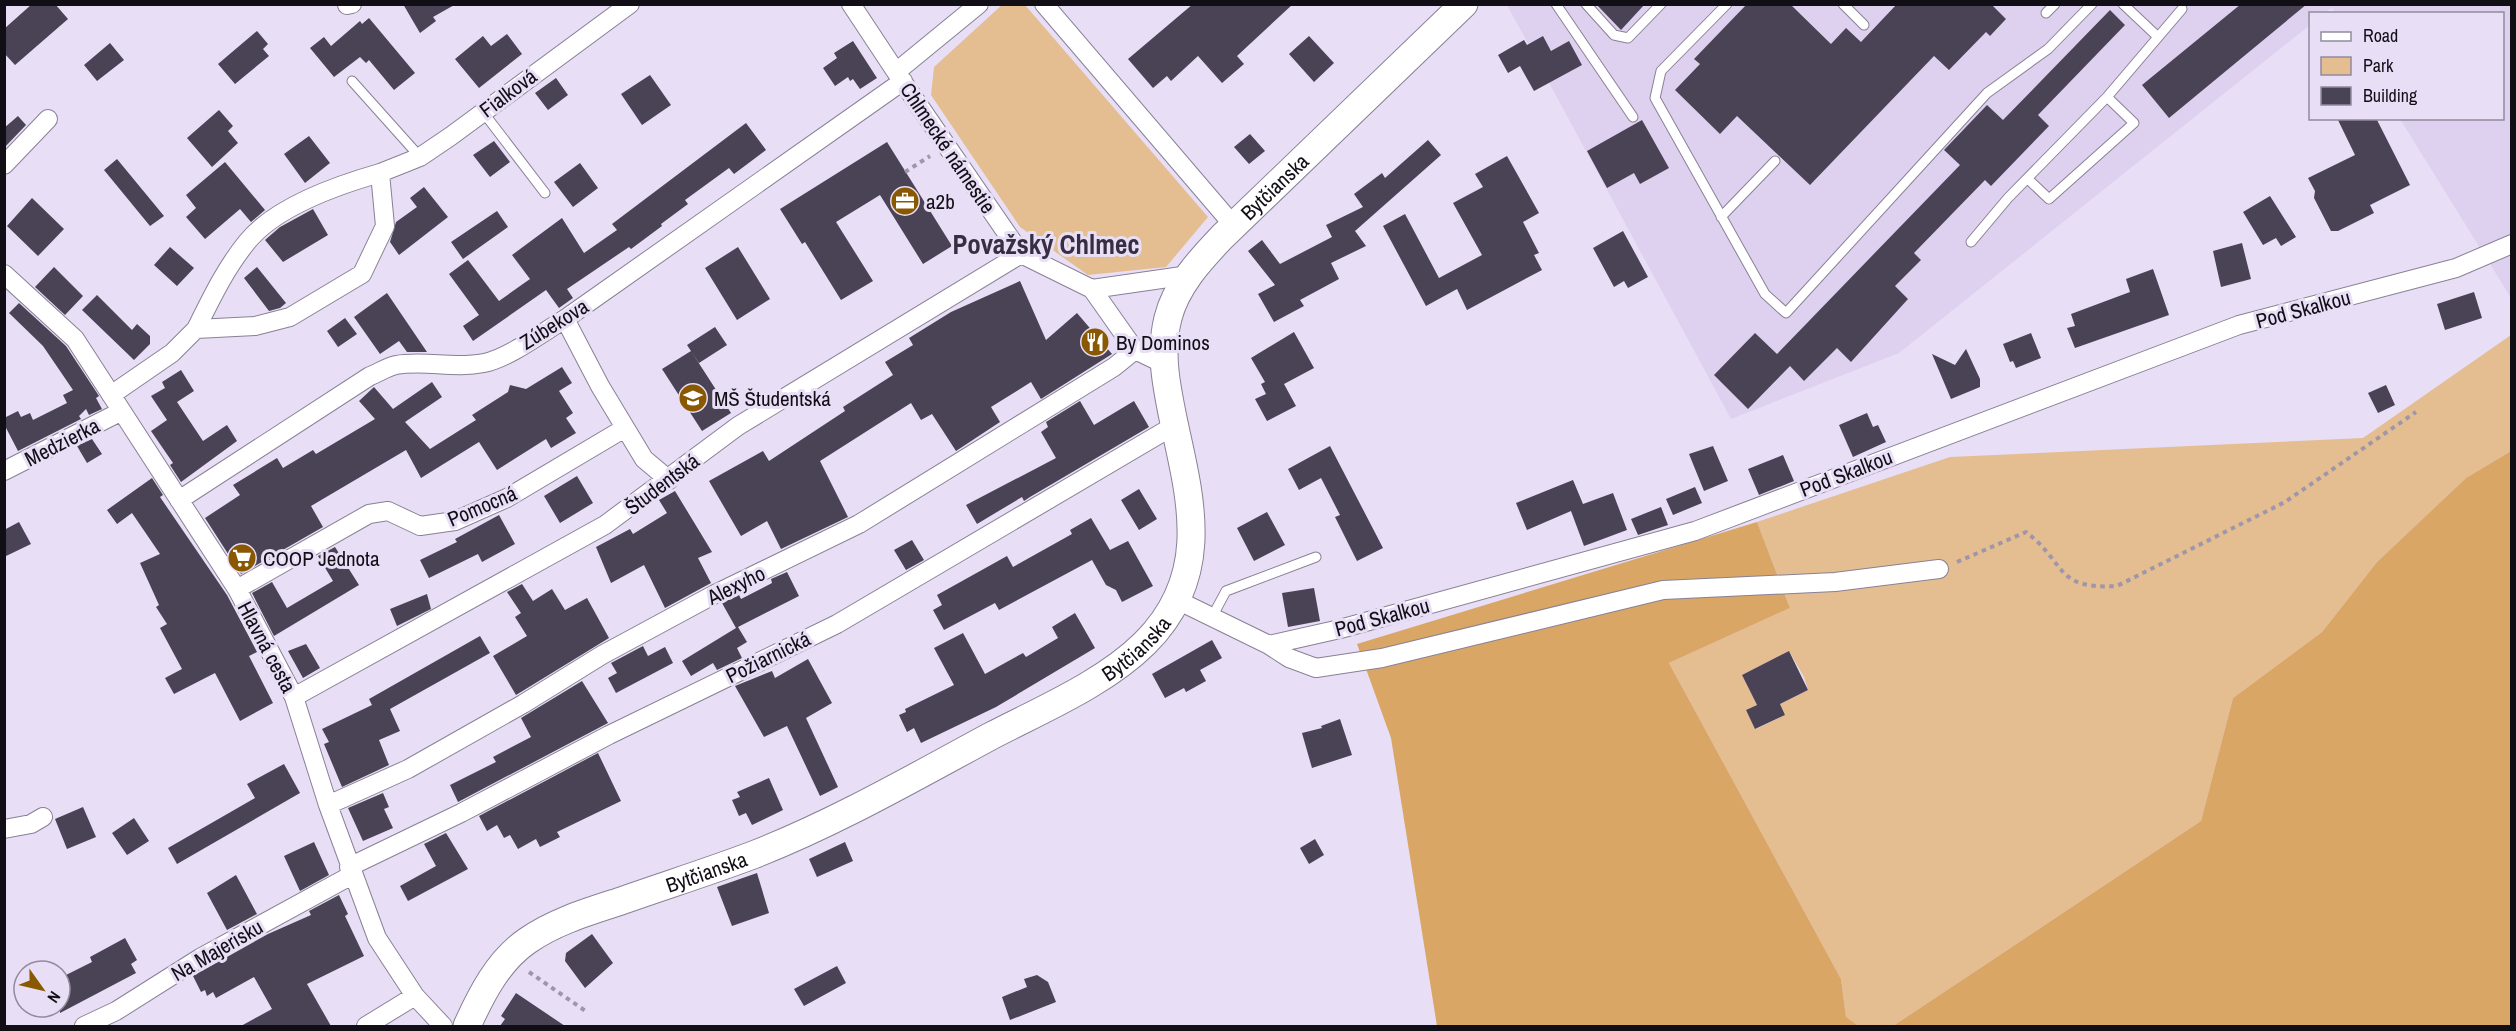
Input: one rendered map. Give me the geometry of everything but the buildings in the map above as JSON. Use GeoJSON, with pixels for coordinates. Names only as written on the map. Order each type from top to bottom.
{"type":"FeatureCollection","features":[{"type":"Feature","properties":{"kind":"main road","name":"Bytčianska"},"geometry":{"type":"LineString","coordinates":[[468,1026],[493,977],[508,958],[527,941],[555,925],[752,855],[800,835],[1046,708],[1109,671],[1143,645],[1165,621],[1177,600],[1190,560],[1191,504],[1164,364],[1168,318],[1189,275],[1234,226],[1464,4]]}},
{"type":"Feature","properties":{"kind":"street","name":"Fialková"},"geometry":{"type":"LineString","coordinates":[[111,395],[172,353],[196,329],[222,276],[249,240],[291,207],[342,184],[380,173],[420,157],[630,4]]}},
{"type":"Feature","properties":{"kind":"street"},"geometry":{"type":"LineString","coordinates":[[851,4],[899,76]]}},
{"type":"Feature","properties":{"kind":"street","name":"Chlmecké námestie"},"geometry":{"type":"LineString","coordinates":[[979,4],[899,76],[1021,254],[1092,289]]}},
{"type":"Feature","properties":{"kind":"street"},"geometry":{"type":"LineString","coordinates":[[1044,4],[1234,226]]}},
{"type":"Feature","properties":{"kind":"street","name":"Zúbekova"},"geometry":{"type":"LineString","coordinates":[[179,500],[370,376],[394,365],[419,363],[458,367],[487,362],[565,319],[899,76]]}},
{"type":"Feature","properties":{"kind":"street"},"geometry":{"type":"LineString","coordinates":[[4,165],[48,119]]}},
{"type":"Feature","properties":{"kind":"street"},"geometry":{"type":"LineString","coordinates":[[196,329],[255,326],[290,317],[362,274],[385,226],[380,173]]}},
{"type":"Feature","properties":{"kind":"street","name":"Pod Skalkou"},"geometry":{"type":"LineString","coordinates":[[1269,645],[1340,629],[1695,531],[2239,326],[2456,268],[2511,244]]}},
{"type":"Feature","properties":{"kind":"street","name":"Študentská"},"geometry":{"type":"LineString","coordinates":[[294,698],[605,525],[669,480],[738,426],[1021,254]]}},
{"type":"Feature","properties":{"kind":"street","name":"Hlavná cesta"},"geometry":{"type":"LineString","coordinates":[[4,274],[75,339],[120,412],[237,589],[294,698],[328,805],[377,938],[415,996],[443,1026]]}},
{"type":"Feature","properties":{"kind":"street"},"geometry":{"type":"LineString","coordinates":[[1164,364],[1136,350],[1092,289],[1189,275]]}},
{"type":"Feature","properties":{"kind":"street"},"geometry":{"type":"LineString","coordinates":[[565,319],[600,386],[644,459],[669,480]]}},
{"type":"Feature","properties":{"kind":"street","name":"Alexyho"},"geometry":{"type":"LineString","coordinates":[[328,805],[408,769],[524,704],[602,655],[715,594],[859,524],[1114,368],[1136,350]]}},
{"type":"Feature","properties":{"kind":"street","name":"Medzierka"},"geometry":{"type":"LineString","coordinates":[[4,471],[120,412]]}},
{"type":"Feature","properties":{"kind":"street","name":"Požiarnická"},"geometry":{"type":"LineString","coordinates":[[351,871],[609,735],[837,624],[1175,425]]}},
{"type":"Feature","properties":{"kind":"street","name":"Pomocná"},"geometry":{"type":"LineString","coordinates":[[237,589],[369,514],[388,511],[420,526],[455,521],[507,498],[625,428]]}},
{"type":"Feature","properties":{"kind":"street"},"geometry":{"type":"LineString","coordinates":[[1177,600],[1269,645],[1289,658],[1316,668],[1337,667],[1663,590],[1835,582],[1939,569]]}},
{"type":"Feature","properties":{"kind":"street"},"geometry":{"type":"LineString","coordinates":[[4,829],[31,824],[43,817]]}},
{"type":"Feature","properties":{"kind":"street","name":"Na Majerisku"},"geometry":{"type":"LineString","coordinates":[[84,1026],[116,1011],[200,958],[351,871]]}},
{"type":"Feature","properties":{"kind":"street"},"geometry":{"type":"LineString","coordinates":[[366,1026],[415,996]]}},
{"type":"Feature","properties":{"kind":"lane"},"geometry":{"type":"LineString","coordinates":[[1556,4],[1633,117]]}},
{"type":"Feature","properties":{"kind":"lane"},"geometry":{"type":"LineString","coordinates":[[1586,4],[1614,35],[1628,38],[1661,4]]}},
{"type":"Feature","properties":{"kind":"lane"},"geometry":{"type":"LineString","coordinates":[[1727,4],[1661,71],[1655,98],[1765,294],[1786,313],[1987,93],[2048,49],[2092,4]]}},
{"type":"Feature","properties":{"kind":"lane"},"geometry":{"type":"LineString","coordinates":[[1843,4],[1864,25]]}},
{"type":"Feature","properties":{"kind":"lane"},"geometry":{"type":"LineString","coordinates":[[2046,13],[2055,4]]}},
{"type":"Feature","properties":{"kind":"lane"},"geometry":{"type":"LineString","coordinates":[[2123,4],[2158,37]]}},
{"type":"Feature","properties":{"kind":"lane"},"geometry":{"type":"LineString","coordinates":[[1971,242],[2008,198],[2029,180],[2107,97],[2182,9]]}},
{"type":"Feature","properties":{"kind":"lane"},"geometry":{"type":"LineString","coordinates":[[352,81],[420,157]]}},
{"type":"Feature","properties":{"kind":"lane"},"geometry":{"type":"LineString","coordinates":[[2029,180],[2049,199],[2134,123],[2107,97]]}},
{"type":"Feature","properties":{"kind":"lane"},"geometry":{"type":"LineString","coordinates":[[483,112],[545,193]]}},
{"type":"Feature","properties":{"kind":"lane"},"geometry":{"type":"LineString","coordinates":[[1721,217],[1775,161]]}},
{"type":"Feature","properties":{"kind":"lane"},"geometry":{"type":"LineString","coordinates":[[1212,617],[1226,591],[1316,557]]}},
{"type":"Feature","properties":{"kind":"path"},"geometry":{"type":"LineString","coordinates":[[905,172],[933,154]]}},
{"type":"Feature","properties":{"kind":"path"},"geometry":{"type":"LineString","coordinates":[[1939,569],[2026,532],[2071,580],[2091,587],[2117,586],[2285,502],[2416,412]]}},
{"type":"Feature","properties":{"kind":"path"},"geometry":{"type":"LineString","coordinates":[[508,958],[587,1012]]}},
{"type":"Feature","properties":{"kind":"shaded area"},"geometry":{"type":"Polygon","coordinates":[[[1507,5],[2511,5],[2511,298],[2401,120],[2504,120],[2504,12],[2335,12],[2332,8],[2326,12],[2309,12],[2309,26],[1899,353],[1731,419],[1507,5]]]}},
{"type":"Feature","properties":{"kind":"shaded area"},"geometry":{"type":"Polygon","coordinates":[[[2511,451],[2511,1026],[1893,1026],[2201,821],[2233,698],[2322,632],[2377,562],[2466,478],[2511,451]]]}},
{"type":"Feature","properties":{"kind":"shaded area"},"geometry":{"type":"Polygon","coordinates":[[[1757,522],[1790,608],[1669,663],[1841,979],[1846,1017],[1858,1026],[1437,1026],[1391,738],[1357,644],[1757,522]]]}},
{"type":"Feature","properties":{"kind":"green space"},"geometry":{"type":"Polygon","coordinates":[[[1003,4],[1025,5],[1208,217],[1166,267],[1088,275],[1020,227],[931,95],[934,67],[1003,4]]]}},
{"type":"Feature","properties":{"kind":"green space"},"geometry":{"type":"Polygon","coordinates":[[[2511,335],[2511,451],[2466,478],[2377,562],[2322,632],[2233,698],[2201,821],[1893,1026],[1858,1026],[1846,1018],[1841,979],[1669,663],[1790,608],[1757,522],[1950,457],[2363,438],[2511,335]],[[1789,651],[1742,675],[1757,705],[1746,710],[1756,729],[1785,715],[1780,704],[1808,690],[1804,677],[1789,651]]]}},
{"type":"Feature","properties":{"kind":"place","name":"a2b"},"geometry":{"type":"Point","coordinates":[905,201]}},
{"type":"Feature","properties":{"kind":"place","name":"By Dominos"},"geometry":{"type":"Point","coordinates":[1095,342]}},
{"type":"Feature","properties":{"kind":"place","name":"MŠ Študentská"},"geometry":{"type":"Point","coordinates":[693,398]}},
{"type":"Feature","properties":{"kind":"place","name":"COOP Jednota"},"geometry":{"type":"Point","coordinates":[242,558]}},
{"type":"Feature","properties":{"kind":"district","name":"Považský Chlmec"},"geometry":{"type":"Point","coordinates":[1046,244]}}]}
